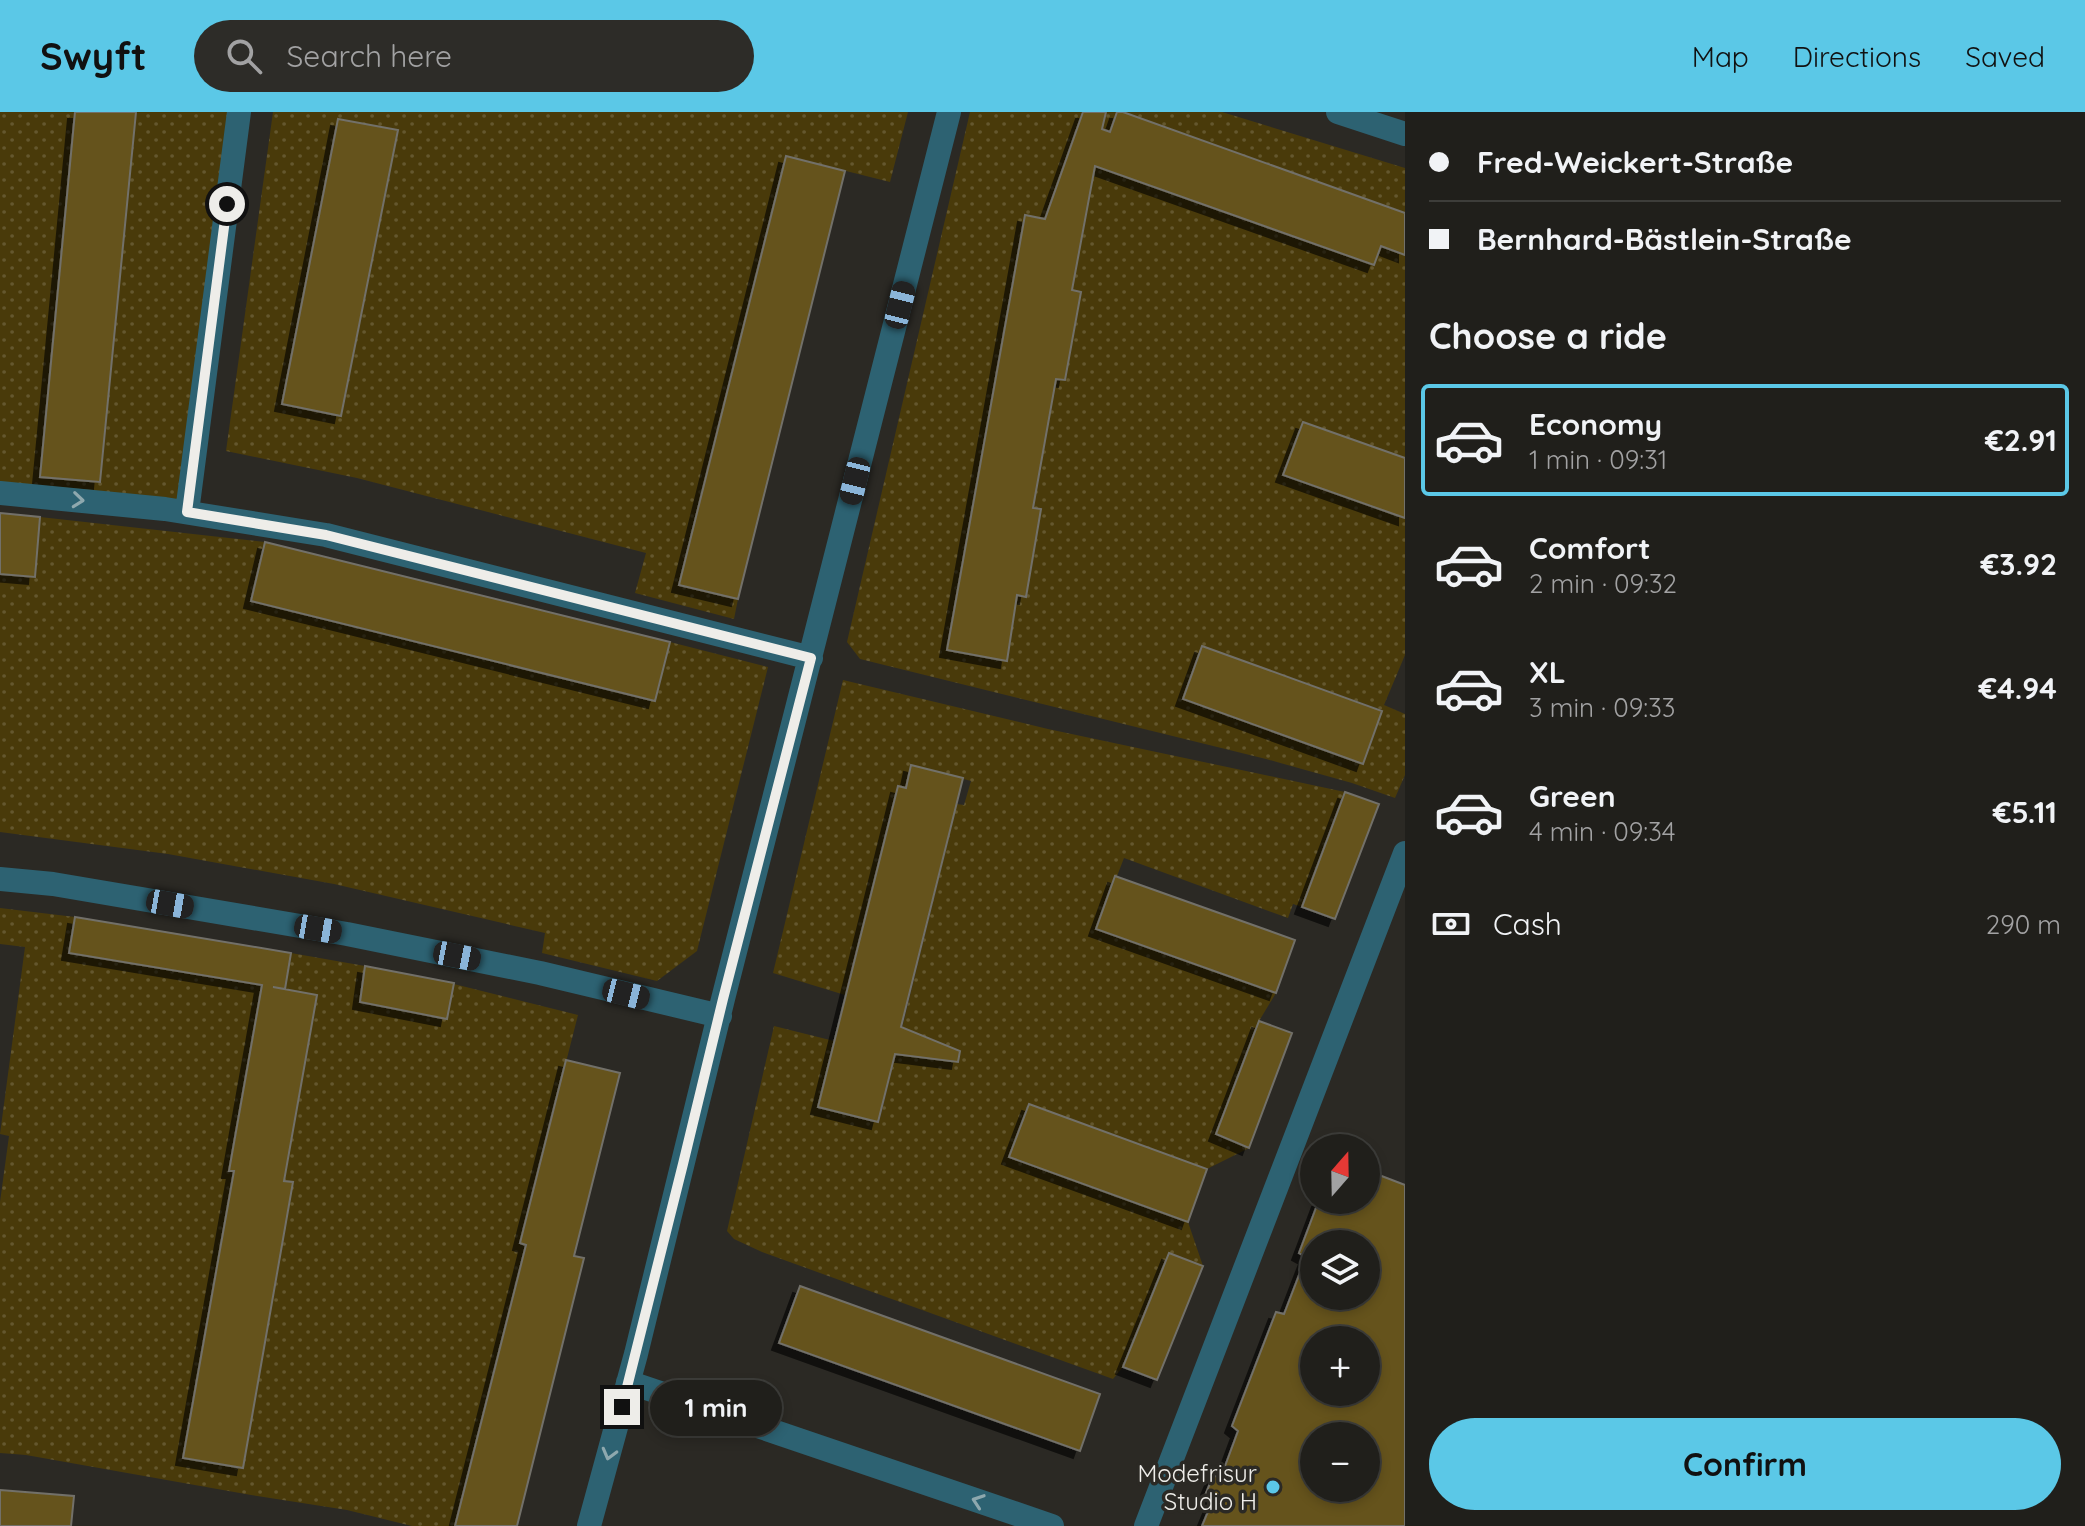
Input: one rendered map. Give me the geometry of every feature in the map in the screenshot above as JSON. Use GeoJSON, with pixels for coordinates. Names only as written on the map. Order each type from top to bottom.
{"type":"FeatureCollection","features":[{"type":"Feature","properties":{"kind":"street"},"geometry":{"type":"LineString","coordinates":[[187,512],[239,112]]}},
{"type":"Feature","properties":{"kind":"street"},"geometry":{"type":"LineString","coordinates":[[589,1526],[949,112]]}},
{"type":"Feature","properties":{"kind":"street"},"geometry":{"type":"LineString","coordinates":[[1338,112],[1405,134]]}},
{"type":"Feature","properties":{"kind":"street"},"geometry":{"type":"LineString","coordinates":[[0,493],[187,512],[326,535],[811,658]]}},
{"type":"Feature","properties":{"kind":"street"},"geometry":{"type":"LineString","coordinates":[[1146,1526],[1405,853]]}},
{"type":"Feature","properties":{"kind":"street"},"geometry":{"type":"LineString","coordinates":[[0,879],[53,884],[347,934],[540,973],[720,1016]]}},
{"type":"Feature","properties":{"kind":"street"},"geometry":{"type":"LineString","coordinates":[[628,1382],[1052,1526]]}},
{"type":"Feature","properties":{"kind":"shaded area"},"geometry":{"type":"Polygon","coordinates":[[[0,112],[239,112],[187,512],[0,493],[0,112]]]}},
{"type":"Feature","properties":{"kind":"shaded area"},"geometry":{"type":"Polygon","coordinates":[[[273,112],[908,112],[890,182],[786,156],[680,585],[738,599],[734,619],[635,593],[646,553],[357,478],[226,451],[273,112]]]}},
{"type":"Feature","properties":{"kind":"shaded area"},"geometry":{"type":"Polygon","coordinates":[[[970,112],[1222,112],[1405,168],[1405,655],[1384,705],[1405,714],[1405,775],[1395,798],[1266,759],[860,659],[847,642],[970,112]],[[1202,646],[1183,699],[1363,763],[1382,710],[1202,646]]]}},
{"type":"Feature","properties":{"kind":"shaded area"},"geometry":{"type":"Polygon","coordinates":[[[40,517],[265,542],[251,601],[655,701],[670,642],[768,667],[697,951],[657,981],[542,953],[545,933],[334,884],[168,854],[0,832],[0,574],[35,577],[40,517]]]}},
{"type":"Feature","properties":{"kind":"shaded area"},"geometry":{"type":"Polygon","coordinates":[[[843,680],[1048,729],[1345,792],[1302,907],[1293,904],[1288,918],[1124,858],[1097,928],[1276,993],[1259,1021],[1216,1134],[1249,1148],[1207,1169],[1028,1104],[1009,1157],[1188,1222],[1203,1266],[1169,1253],[1123,1367],[1113,1379],[762,1252],[734,1239],[727,1231],[774,1026],[834,1041],[818,1107],[879,1122],[957,804],[964,805],[971,781],[912,765],[906,788],[898,786],[845,995],[773,973],[843,680]]]}},
{"type":"Feature","properties":{"kind":"shaded area"},"geometry":{"type":"Polygon","coordinates":[[[0,908],[75,917],[69,953],[157,967],[163,931],[203,938],[197,973],[263,985],[184,1458],[242,1468],[293,1183],[284,1181],[316,995],[285,989],[291,953],[365,966],[360,1002],[447,1019],[454,984],[578,1015],[520,1243],[526,1245],[455,1526],[412,1526],[347,1510],[0,1453],[0,1202],[9,1136],[0,1134],[25,947],[0,944],[0,908]]]}},
{"type":"Feature","properties":{"kind":"building"},"geometry":{"type":"Polygon","coordinates":[[[75,112],[136,112],[100,482],[40,477],[75,112]]]}},
{"type":"Feature","properties":{"kind":"building"},"geometry":{"type":"Polygon","coordinates":[[[1083,112],[1106,112],[1102,129],[1110,132],[1117,112],[1123,112],[1405,213],[1405,255],[1381,246],[1374,265],[1095,166],[1072,290],[1081,292],[1065,380],[1056,379],[1033,508],[1041,509],[1026,597],[1017,595],[1007,661],[947,650],[1025,215],[1045,219],[1083,112]]]}},
{"type":"Feature","properties":{"kind":"building"},"geometry":{"type":"Polygon","coordinates":[[[338,119],[398,130],[341,416],[282,404],[338,119]]]}},
{"type":"Feature","properties":{"kind":"building"},"geometry":{"type":"Polygon","coordinates":[[[786,156],[845,171],[738,599],[679,585],[786,156]]]}},
{"type":"Feature","properties":{"kind":"building"},"geometry":{"type":"Polygon","coordinates":[[[1303,422],[1405,458],[1405,518],[1283,475],[1303,422]]]}},
{"type":"Feature","properties":{"kind":"building"},"geometry":{"type":"Polygon","coordinates":[[[0,513],[40,517],[35,577],[0,574],[0,513]]]}},
{"type":"Feature","properties":{"kind":"building"},"geometry":{"type":"Polygon","coordinates":[[[265,542],[670,642],[655,701],[251,601],[265,542]]]}},
{"type":"Feature","properties":{"kind":"building"},"geometry":{"type":"Polygon","coordinates":[[[1202,646],[1382,711],[1363,764],[1183,699],[1202,646]]]}},
{"type":"Feature","properties":{"kind":"building"},"geometry":{"type":"Polygon","coordinates":[[[911,765],[963,778],[901,1027],[960,1051],[958,1062],[895,1054],[878,1122],[818,1107],[898,786],[906,788],[911,765]]]}},
{"type":"Feature","properties":{"kind":"building"},"geometry":{"type":"Polygon","coordinates":[[[1345,792],[1379,804],[1335,919],[1302,907],[1345,792]]]}},
{"type":"Feature","properties":{"kind":"building"},"geometry":{"type":"Polygon","coordinates":[[[1115,876],[1295,940],[1276,993],[1096,929],[1115,876]]]}},
{"type":"Feature","properties":{"kind":"building"},"geometry":{"type":"Polygon","coordinates":[[[75,917],[291,953],[285,989],[273,987],[317,995],[284,1181],[293,1182],[243,1468],[183,1458],[234,1171],[229,1171],[262,985],[69,953],[75,917]]]}},
{"type":"Feature","properties":{"kind":"building"},"geometry":{"type":"Polygon","coordinates":[[[365,966],[454,983],[447,1019],[360,1002],[365,966]]]}},
{"type":"Feature","properties":{"kind":"building"},"geometry":{"type":"Polygon","coordinates":[[[1259,1021],[1292,1033],[1249,1148],[1216,1134],[1259,1021]]]}},
{"type":"Feature","properties":{"kind":"building"},"geometry":{"type":"Polygon","coordinates":[[[566,1060],[620,1073],[574,1256],[584,1258],[517,1526],[455,1526],[526,1245],[520,1243],[566,1060]]]}},
{"type":"Feature","properties":{"kind":"building"},"geometry":{"type":"Polygon","coordinates":[[[1029,1104],[1207,1169],[1188,1222],[1009,1157],[1029,1104]]]}},
{"type":"Feature","properties":{"kind":"building"},"geometry":{"type":"Polygon","coordinates":[[[1380,1175],[1405,1185],[1405,1526],[1202,1526],[1212,1502],[1204,1498],[1213,1476],[1221,1477],[1238,1431],[1232,1426],[1276,1312],[1284,1314],[1300,1273],[1300,1310],[1380,1310],[1380,1230],[1308,1230],[1314,1214],[1380,1214],[1380,1175]]]}},
{"type":"Feature","properties":{"kind":"building"},"geometry":{"type":"Polygon","coordinates":[[[1169,1253],[1203,1266],[1157,1380],[1123,1367],[1169,1253]]]}},
{"type":"Feature","properties":{"kind":"building"},"geometry":{"type":"Polygon","coordinates":[[[800,1286],[1100,1394],[1080,1451],[779,1343],[800,1286]]]}},
{"type":"Feature","properties":{"kind":"building"},"geometry":{"type":"Polygon","coordinates":[[[0,1490],[74,1496],[71,1526],[0,1526],[0,1490]]]}},
{"type":"Feature","properties":{"kind":"place","name":"Modefrisur Studio H"},"geometry":{"type":"Point","coordinates":[1273,1487]}},
{"type":"Feature","properties":{"kind":"route"},"geometry":{"type":"LineString","coordinates":[[227,204],[187,512],[326,535],[811,658],[622,1407]]}}]}
